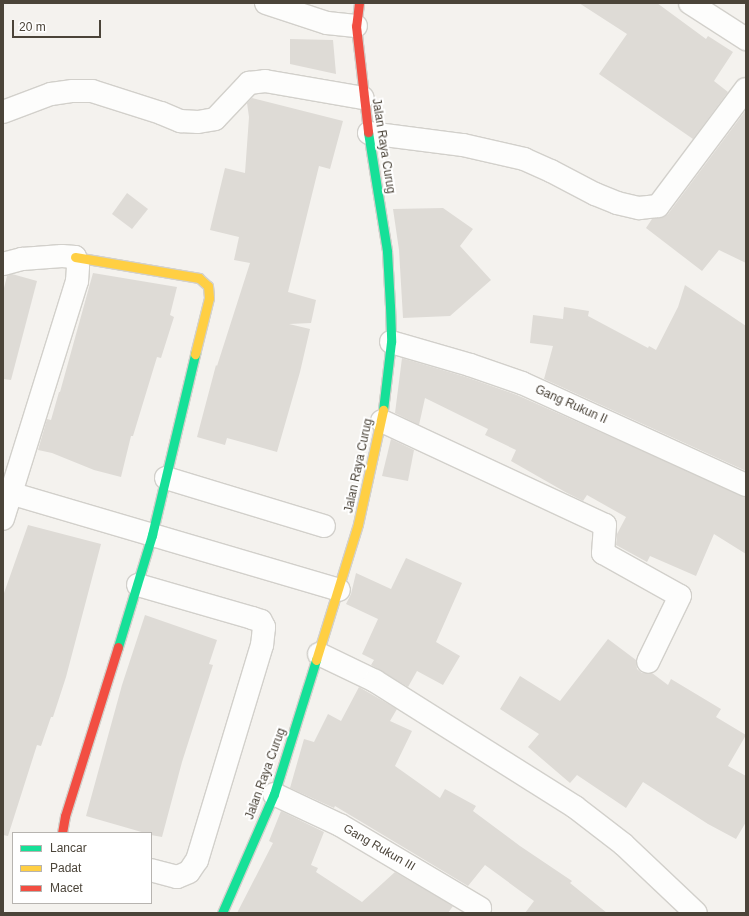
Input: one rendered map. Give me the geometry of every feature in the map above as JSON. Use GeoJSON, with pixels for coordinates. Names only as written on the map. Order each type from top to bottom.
{"type":"FeatureCollection","features":[{"type":"Feature","properties":{"kind":"main road","name":"Jalan Raya Curug"},"geometry":{"type":"LineString","coordinates":[[222,913],[274,794],[339,590],[358,524],[382,422],[391,342],[387,251],[363,98],[356,26],[359,3]]}},
{"type":"Feature","properties":{"kind":"main road"},"geometry":{"type":"LineString","coordinates":[[62,832],[65,816],[138,585],[166,478],[209,298],[208,286],[199,278],[76,257]]}},
{"type":"Feature","properties":{"kind":"street"},"geometry":{"type":"LineString","coordinates":[[266,3],[327,23],[356,26]]}},
{"type":"Feature","properties":{"kind":"street"},"geometry":{"type":"LineString","coordinates":[[690,3],[746,39]]}},
{"type":"Feature","properties":{"kind":"street"},"geometry":{"type":"LineString","coordinates":[[3,112],[51,94],[73,91],[92,91],[161,113],[180,121],[198,122],[215,119],[248,83],[265,81],[363,98]]}},
{"type":"Feature","properties":{"kind":"street"},"geometry":{"type":"LineString","coordinates":[[369,133],[462,145],[524,160],[551,171],[595,194],[617,203],[639,208],[658,206],[746,89]]}},
{"type":"Feature","properties":{"kind":"street"},"geometry":{"type":"LineString","coordinates":[[3,264],[22,259],[76,257],[78,267],[77,281],[7,492],[3,519]]}},
{"type":"Feature","properties":{"kind":"street","name":"Gang Rukun II"},"geometry":{"type":"LineString","coordinates":[[391,342],[470,364],[522,384],[746,484]]}},
{"type":"Feature","properties":{"kind":"street"},"geometry":{"type":"LineString","coordinates":[[382,422],[605,525],[603,553],[680,596],[648,662]]}},
{"type":"Feature","properties":{"kind":"street"},"geometry":{"type":"LineString","coordinates":[[166,478],[324,526]]}},
{"type":"Feature","properties":{"kind":"street"},"geometry":{"type":"LineString","coordinates":[[7,492],[339,590]]}},
{"type":"Feature","properties":{"kind":"street"},"geometry":{"type":"LineString","coordinates":[[138,585],[252,618],[260,621],[264,627],[262,644],[197,860],[189,872],[177,877],[152,870]]}},
{"type":"Feature","properties":{"kind":"street"},"geometry":{"type":"LineString","coordinates":[[319,654],[375,681],[575,807],[624,844],[696,913]]}},
{"type":"Feature","properties":{"kind":"street","name":"Gang Rukun III"},"geometry":{"type":"LineString","coordinates":[[274,794],[340,825],[480,908]]}},
{"type":"Feature","properties":{"kind":"building"},"geometry":{"type":"Polygon","coordinates":[[[579,3],[657,3],[706,39],[708,36],[733,52],[714,81],[728,92],[693,139],[599,74],[627,34],[579,3]]]}},
{"type":"Feature","properties":{"kind":"building"},"geometry":{"type":"Polygon","coordinates":[[[290,39],[333,40],[336,74],[290,64],[290,39]]]}},
{"type":"Feature","properties":{"kind":"building"},"geometry":{"type":"Polygon","coordinates":[[[252,98],[343,121],[330,169],[319,166],[288,292],[316,300],[311,323],[289,324],[310,329],[300,372],[277,452],[227,438],[225,445],[197,437],[216,365],[217,366],[250,263],[234,260],[239,237],[210,230],[225,168],[245,173],[249,117],[247,103],[252,98]]]}},
{"type":"Feature","properties":{"kind":"building"},"geometry":{"type":"Polygon","coordinates":[[[746,110],[746,263],[719,250],[702,271],[646,228],[652,219],[664,217],[668,214],[746,110]]]}},
{"type":"Feature","properties":{"kind":"building"},"geometry":{"type":"Polygon","coordinates":[[[127,193],[148,209],[132,229],[112,214],[127,193]]]}},
{"type":"Feature","properties":{"kind":"building"},"geometry":{"type":"Polygon","coordinates":[[[443,208],[473,229],[460,246],[491,280],[450,316],[403,318],[399,250],[393,209],[443,208]]]}},
{"type":"Feature","properties":{"kind":"building"},"geometry":{"type":"Polygon","coordinates":[[[93,273],[177,287],[170,315],[174,317],[161,358],[157,357],[133,436],[131,436],[121,477],[94,470],[52,453],[38,450],[47,419],[51,420],[60,392],[93,273]]]}},
{"type":"Feature","properties":{"kind":"building"},"geometry":{"type":"Polygon","coordinates":[[[12,274],[37,281],[11,380],[3,379],[3,292],[7,276],[12,274]]]}},
{"type":"Feature","properties":{"kind":"building"},"geometry":{"type":"Polygon","coordinates":[[[685,285],[746,326],[746,471],[544,379],[553,346],[530,343],[533,315],[563,319],[564,307],[589,311],[588,316],[648,348],[649,346],[656,350],[678,307],[685,285]]]}},
{"type":"Feature","properties":{"kind":"building"},"geometry":{"type":"Polygon","coordinates":[[[402,358],[466,377],[517,395],[746,497],[746,554],[714,534],[696,576],[650,556],[647,562],[616,545],[617,534],[626,517],[587,495],[583,501],[511,461],[516,450],[485,435],[488,429],[425,398],[419,425],[395,413],[402,358]]]}},
{"type":"Feature","properties":{"kind":"building"},"geometry":{"type":"Polygon","coordinates":[[[391,439],[414,450],[408,481],[382,476],[391,439]]]}},
{"type":"Feature","properties":{"kind":"building"},"geometry":{"type":"Polygon","coordinates":[[[28,525],[101,544],[66,677],[53,717],[51,717],[41,746],[37,745],[8,836],[3,835],[3,596],[28,525]]]}},
{"type":"Feature","properties":{"kind":"building"},"geometry":{"type":"Polygon","coordinates":[[[406,558],[462,583],[436,642],[460,656],[443,685],[417,671],[408,687],[371,665],[374,660],[362,654],[378,619],[346,604],[351,594],[356,573],[391,589],[406,558]]]}},
{"type":"Feature","properties":{"kind":"building"},"geometry":{"type":"Polygon","coordinates":[[[145,615],[217,640],[209,664],[213,665],[182,762],[162,837],[152,835],[152,832],[142,832],[86,816],[122,685],[145,615]]]}},
{"type":"Feature","properties":{"kind":"building"},"geometry":{"type":"Polygon","coordinates":[[[608,639],[636,660],[637,669],[642,673],[652,673],[668,685],[671,679],[721,709],[716,717],[746,735],[728,766],[746,776],[746,822],[736,839],[708,824],[643,782],[626,808],[577,775],[570,783],[528,747],[539,734],[500,709],[520,676],[560,701],[608,639]]]}},
{"type":"Feature","properties":{"kind":"building"},"geometry":{"type":"Polygon","coordinates":[[[359,687],[397,709],[390,721],[412,731],[395,766],[440,798],[445,789],[476,806],[473,811],[520,846],[572,881],[570,883],[607,913],[525,913],[534,901],[485,865],[468,886],[335,806],[334,808],[290,788],[304,739],[314,742],[328,714],[341,721],[359,687]]]}},
{"type":"Feature","properties":{"kind":"building"},"geometry":{"type":"Polygon","coordinates":[[[281,811],[324,832],[311,865],[318,868],[316,872],[362,902],[395,872],[453,906],[448,913],[237,913],[273,843],[269,841],[281,811]]]}},
{"type":"Feature","properties":{"kind":"traffic: fast"},"geometry":{"type":"LineString","coordinates":[[368,132],[387,251],[390,306],[391,342],[383,410]]}},
{"type":"Feature","properties":{"kind":"traffic: fast"},"geometry":{"type":"LineString","coordinates":[[118,647],[152,535],[195,354]]}},
{"type":"Feature","properties":{"kind":"traffic: fast"},"geometry":{"type":"LineString","coordinates":[[222,913],[274,794],[316,660]]}},
{"type":"Feature","properties":{"kind":"traffic: slow"},"geometry":{"type":"LineString","coordinates":[[75,257],[199,278],[208,286],[209,298],[195,354]]}},
{"type":"Feature","properties":{"kind":"traffic: slow"},"geometry":{"type":"LineString","coordinates":[[316,660],[358,524],[383,410]]}},
{"type":"Feature","properties":{"kind":"traffic: jam"},"geometry":{"type":"LineString","coordinates":[[359,3],[356,26],[368,132]]}},
{"type":"Feature","properties":{"kind":"traffic: jam"},"geometry":{"type":"LineString","coordinates":[[62,832],[65,816],[118,647]]}}]}
